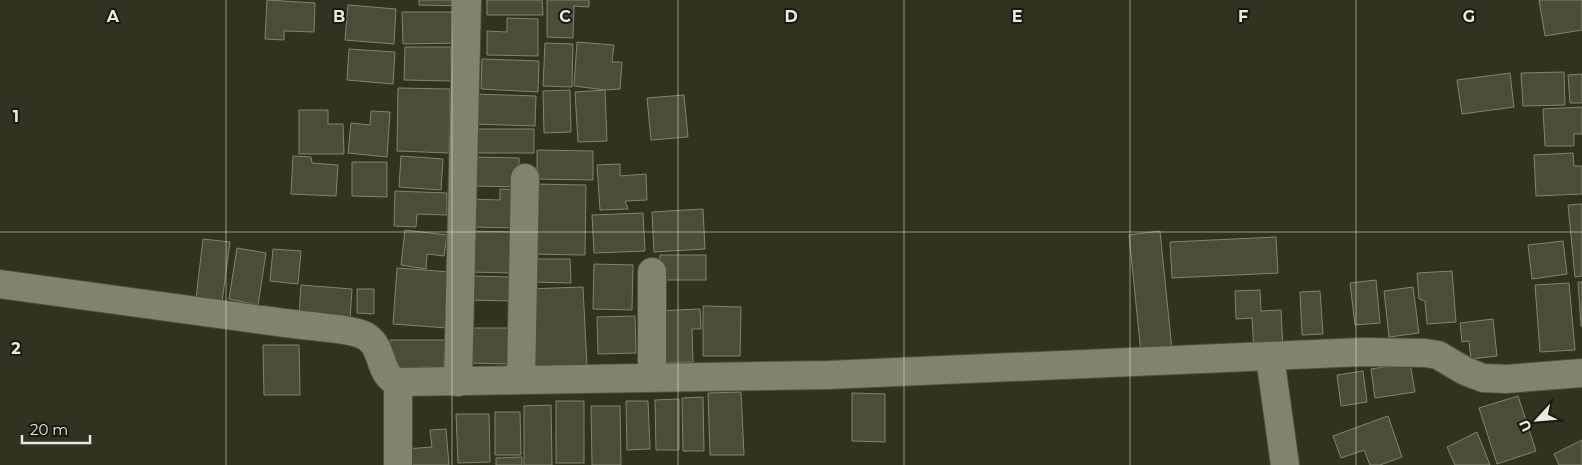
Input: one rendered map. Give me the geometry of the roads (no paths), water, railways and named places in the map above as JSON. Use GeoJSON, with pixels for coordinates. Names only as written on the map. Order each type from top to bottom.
{"type":"FeatureCollection","features":[{"type":"Feature","properties":{"kind":"street"},"geometry":{"type":"LineString","coordinates":[[458,382],[467,0]]}},
{"type":"Feature","properties":{"kind":"street"},"geometry":{"type":"LineString","coordinates":[[521,380],[525,178]]}},
{"type":"Feature","properties":{"kind":"street"},"geometry":{"type":"LineString","coordinates":[[652,272],[652,377]]}},
{"type":"Feature","properties":{"kind":"street"},"geometry":{"type":"LineString","coordinates":[[0,284],[345,330],[369,338],[380,354],[385,371],[392,380],[398,382],[828,375],[1362,352],[1438,355],[1465,371],[1483,378],[1506,379],[1582,373]]}},
{"type":"Feature","properties":{"kind":"street"},"geometry":{"type":"LineString","coordinates":[[1270,357],[1285,465]]}},
{"type":"Feature","properties":{"kind":"street"},"geometry":{"type":"LineString","coordinates":[[398,382],[398,465]]}}]}
